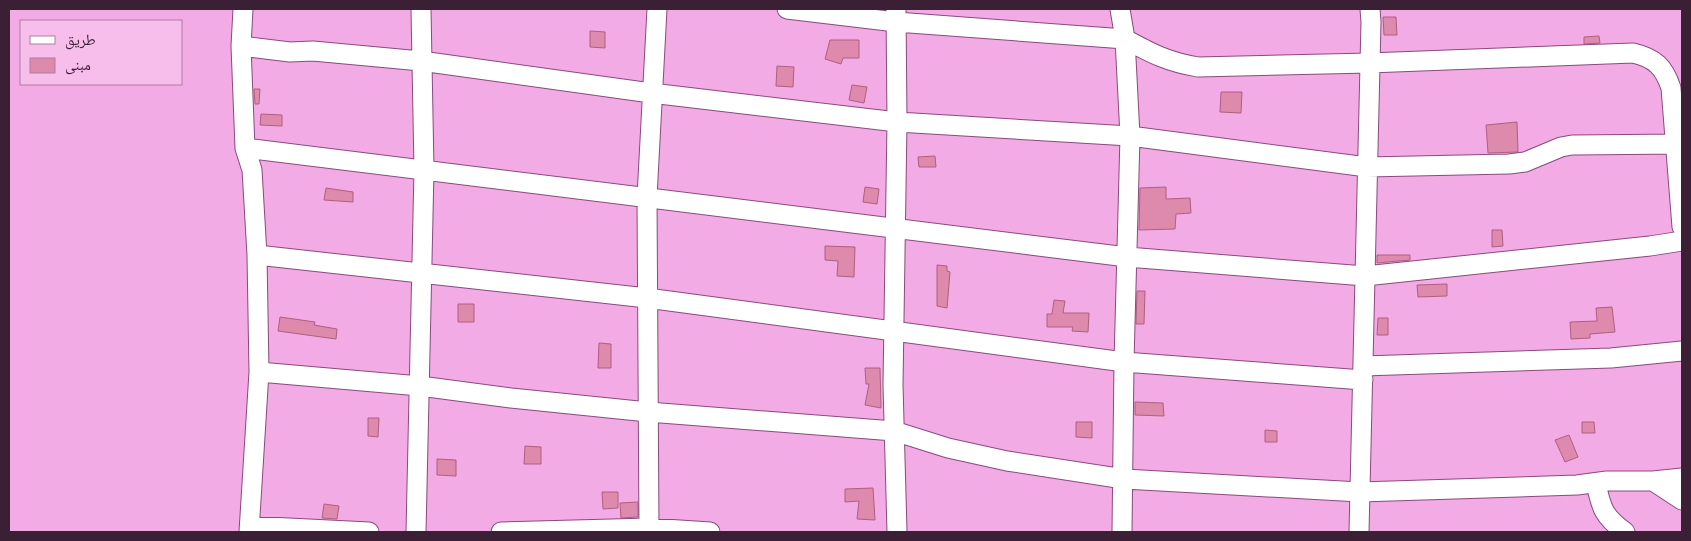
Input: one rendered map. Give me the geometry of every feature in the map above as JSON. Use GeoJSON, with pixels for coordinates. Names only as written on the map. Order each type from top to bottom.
{"type":"FeatureCollection","features":[{"type":"Feature","properties":{"kind":"street"},"geometry":{"type":"LineString","coordinates":[[243,9],[241,46],[245,148],[252,170],[257,255],[259,372],[250,529],[369,532]]}},
{"type":"Feature","properties":{"kind":"street"},"geometry":{"type":"LineString","coordinates":[[416,532],[424,170],[421,9]]}},
{"type":"Feature","properties":{"kind":"street"},"geometry":{"type":"LineString","coordinates":[[649,530],[647,197],[651,93],[657,9]]}},
{"type":"Feature","properties":{"kind":"street"},"geometry":{"type":"LineString","coordinates":[[787,9],[896,16],[1125,39],[1160,58],[1178,64],[1198,67],[1369,63],[1633,52],[1646,56],[1657,63],[1667,75],[1672,88],[1679,144],[1682,227]]}},
{"type":"Feature","properties":{"kind":"street"},"geometry":{"type":"LineString","coordinates":[[1120,9],[1125,39],[1130,136],[1122,532]]}},
{"type":"Feature","properties":{"kind":"street"},"geometry":{"type":"LineString","coordinates":[[1359,532],[1370,9]]}},
{"type":"Feature","properties":{"kind":"street"},"geometry":{"type":"LineString","coordinates":[[896,16],[897,122],[894,431],[897,532]]}},
{"type":"Feature","properties":{"kind":"street"},"geometry":{"type":"LineString","coordinates":[[241,46],[290,52],[313,51],[421,61],[651,93],[897,122],[1130,136],[1367,166],[1509,164],[1525,162],[1572,144],[1679,144]]}},
{"type":"Feature","properties":{"kind":"street"},"geometry":{"type":"LineString","coordinates":[[245,148],[1127,257],[1364,276],[1682,241]]}},
{"type":"Feature","properties":{"kind":"street"},"geometry":{"type":"LineString","coordinates":[[257,255],[647,298],[1124,362],[1363,373],[1611,358],[1682,350]]}},
{"type":"Feature","properties":{"kind":"street"},"geometry":{"type":"LineString","coordinates":[[259,372],[420,386],[511,398],[648,412],[894,431],[948,448],[1007,461],[1124,479],[1360,492],[1577,485],[1607,481],[1653,481],[1682,478]]}},
{"type":"Feature","properties":{"kind":"street"},"geometry":{"type":"LineString","coordinates":[[1653,481],[1682,500]]}},
{"type":"Feature","properties":{"kind":"street"},"geometry":{"type":"LineString","coordinates":[[1596,483],[1599,499],[1609,520],[1626,532]]}},
{"type":"Feature","properties":{"kind":"street"},"geometry":{"type":"LineString","coordinates":[[501,532],[649,530],[710,532]]}},
{"type":"Feature","properties":{"kind":"building"},"geometry":{"type":"Polygon","coordinates":[[[1383,17],[1396,17],[1397,35],[1384,35],[1383,17]]]}},
{"type":"Feature","properties":{"kind":"building"},"geometry":{"type":"Polygon","coordinates":[[[590,31],[605,32],[605,48],[590,47],[590,31]]]}},
{"type":"Feature","properties":{"kind":"building"},"geometry":{"type":"Polygon","coordinates":[[[1599,36],[1600,43],[1584,44],[1584,37],[1599,36]]]}},
{"type":"Feature","properties":{"kind":"building"},"geometry":{"type":"Polygon","coordinates":[[[830,40],[859,40],[859,58],[843,58],[841,64],[825,59],[830,40]]]}},
{"type":"Feature","properties":{"kind":"building"},"geometry":{"type":"Polygon","coordinates":[[[777,66],[794,67],[793,87],[776,86],[777,66]]]}},
{"type":"Feature","properties":{"kind":"building"},"geometry":{"type":"Polygon","coordinates":[[[852,85],[867,87],[864,103],[849,100],[852,85]]]}},
{"type":"Feature","properties":{"kind":"building"},"geometry":{"type":"Polygon","coordinates":[[[254,89],[260,89],[259,104],[255,104],[254,89]]]}},
{"type":"Feature","properties":{"kind":"building"},"geometry":{"type":"Polygon","coordinates":[[[1221,92],[1242,92],[1241,113],[1220,112],[1221,92]]]}},
{"type":"Feature","properties":{"kind":"building"},"geometry":{"type":"Polygon","coordinates":[[[261,114],[282,115],[282,126],[260,125],[261,114]]]}},
{"type":"Feature","properties":{"kind":"building"},"geometry":{"type":"Polygon","coordinates":[[[1517,122],[1518,152],[1488,153],[1486,125],[1517,122]]]}},
{"type":"Feature","properties":{"kind":"building"},"geometry":{"type":"Polygon","coordinates":[[[935,156],[936,167],[919,167],[918,157],[935,156]]]}},
{"type":"Feature","properties":{"kind":"building"},"geometry":{"type":"Polygon","coordinates":[[[865,187],[879,189],[877,204],[863,202],[865,187]]]}},
{"type":"Feature","properties":{"kind":"building"},"geometry":{"type":"Polygon","coordinates":[[[1166,187],[1166,199],[1190,198],[1191,213],[1176,214],[1175,229],[1139,230],[1140,188],[1166,187]]]}},
{"type":"Feature","properties":{"kind":"building"},"geometry":{"type":"Polygon","coordinates":[[[326,188],[353,192],[353,202],[324,200],[326,188]]]}},
{"type":"Feature","properties":{"kind":"building"},"geometry":{"type":"Polygon","coordinates":[[[1492,230],[1502,230],[1503,246],[1492,247],[1492,230]]]}},
{"type":"Feature","properties":{"kind":"building"},"geometry":{"type":"Polygon","coordinates":[[[825,246],[855,247],[854,277],[837,276],[838,261],[825,260],[825,246]]]}},
{"type":"Feature","properties":{"kind":"building"},"geometry":{"type":"Polygon","coordinates":[[[1377,255],[1410,255],[1410,260],[1377,263],[1377,255]]]}},
{"type":"Feature","properties":{"kind":"building"},"geometry":{"type":"Polygon","coordinates":[[[937,265],[947,266],[947,271],[950,272],[947,308],[937,306],[937,265]]]}},
{"type":"Feature","properties":{"kind":"building"},"geometry":{"type":"Polygon","coordinates":[[[1447,284],[1447,296],[1418,297],[1417,285],[1447,284]]]}},
{"type":"Feature","properties":{"kind":"building"},"geometry":{"type":"Polygon","coordinates":[[[1137,291],[1145,291],[1144,324],[1136,324],[1137,291]]]}},
{"type":"Feature","properties":{"kind":"building"},"geometry":{"type":"Polygon","coordinates":[[[1054,300],[1065,301],[1063,313],[1089,313],[1088,332],[1072,331],[1073,327],[1047,327],[1047,314],[1052,314],[1054,300]]]}},
{"type":"Feature","properties":{"kind":"building"},"geometry":{"type":"Polygon","coordinates":[[[458,304],[474,304],[474,322],[458,322],[458,304]]]}},
{"type":"Feature","properties":{"kind":"building"},"geometry":{"type":"Polygon","coordinates":[[[1612,307],[1615,332],[1590,334],[1590,338],[1571,339],[1570,322],[1597,321],[1596,308],[1612,307]]]}},
{"type":"Feature","properties":{"kind":"building"},"geometry":{"type":"Polygon","coordinates":[[[280,317],[315,322],[314,325],[337,329],[336,339],[278,331],[280,317]]]}},
{"type":"Feature","properties":{"kind":"building"},"geometry":{"type":"Polygon","coordinates":[[[1378,318],[1388,318],[1388,335],[1377,335],[1378,318]]]}},
{"type":"Feature","properties":{"kind":"building"},"geometry":{"type":"Polygon","coordinates":[[[599,343],[611,344],[611,368],[598,368],[599,343]]]}},
{"type":"Feature","properties":{"kind":"building"},"geometry":{"type":"Polygon","coordinates":[[[865,368],[880,368],[881,408],[865,405],[869,384],[866,384],[865,368]]]}},
{"type":"Feature","properties":{"kind":"building"},"geometry":{"type":"Polygon","coordinates":[[[1135,402],[1163,403],[1164,416],[1135,415],[1135,402]]]}},
{"type":"Feature","properties":{"kind":"building"},"geometry":{"type":"Polygon","coordinates":[[[368,418],[379,418],[378,437],[368,436],[368,418]]]}},
{"type":"Feature","properties":{"kind":"building"},"geometry":{"type":"Polygon","coordinates":[[[1076,422],[1092,422],[1092,438],[1076,437],[1076,422]]]}},
{"type":"Feature","properties":{"kind":"building"},"geometry":{"type":"Polygon","coordinates":[[[1582,422],[1594,422],[1595,433],[1582,433],[1582,422]]]}},
{"type":"Feature","properties":{"kind":"building"},"geometry":{"type":"Polygon","coordinates":[[[1265,430],[1277,431],[1277,442],[1265,442],[1265,430]]]}},
{"type":"Feature","properties":{"kind":"building"},"geometry":{"type":"Polygon","coordinates":[[[1569,435],[1578,457],[1565,462],[1555,440],[1569,435]]]}},
{"type":"Feature","properties":{"kind":"building"},"geometry":{"type":"Polygon","coordinates":[[[525,446],[541,447],[541,464],[524,464],[525,446]]]}},
{"type":"Feature","properties":{"kind":"building"},"geometry":{"type":"Polygon","coordinates":[[[437,459],[456,460],[456,476],[437,475],[437,459]]]}},
{"type":"Feature","properties":{"kind":"building"},"geometry":{"type":"Polygon","coordinates":[[[873,488],[875,520],[857,519],[859,501],[845,502],[845,489],[873,488]]]}},
{"type":"Feature","properties":{"kind":"building"},"geometry":{"type":"Polygon","coordinates":[[[602,492],[618,492],[618,508],[603,509],[602,492]]]}},
{"type":"Feature","properties":{"kind":"building"},"geometry":{"type":"Polygon","coordinates":[[[638,502],[638,517],[621,518],[620,503],[638,502]]]}},
{"type":"Feature","properties":{"kind":"building"},"geometry":{"type":"Polygon","coordinates":[[[324,504],[339,506],[337,519],[322,518],[324,504]]]}}]}
